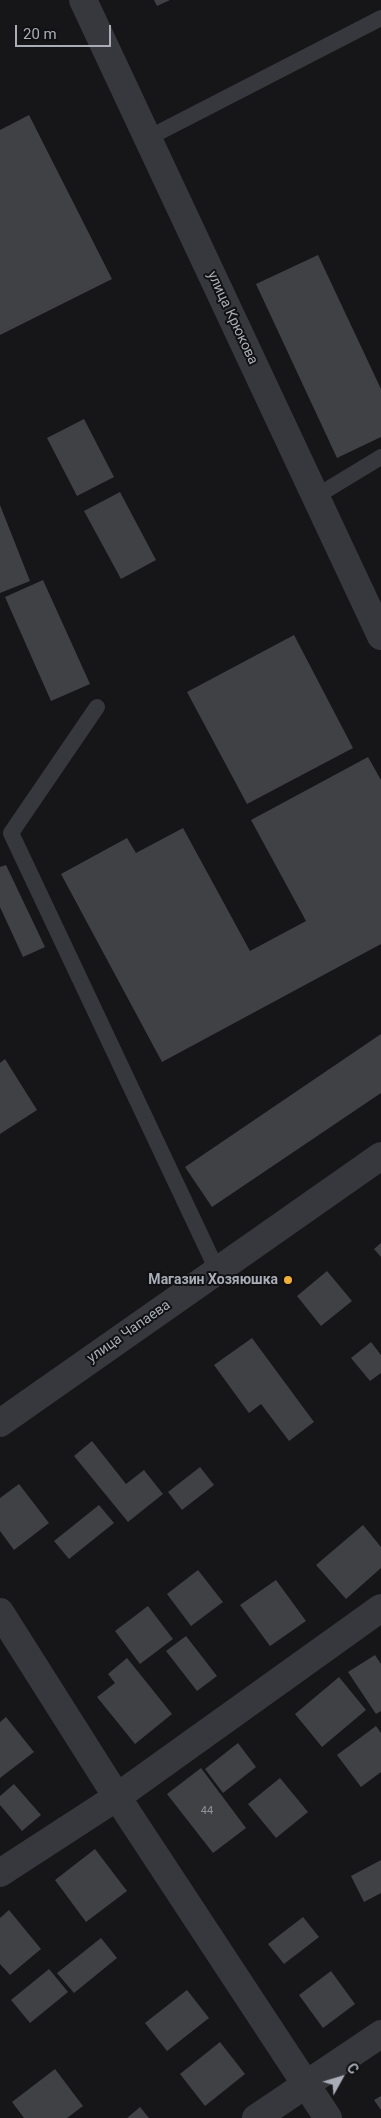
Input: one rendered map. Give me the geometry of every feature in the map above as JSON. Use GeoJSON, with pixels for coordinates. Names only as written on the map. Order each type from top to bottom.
{"type":"FeatureCollection","features":[{"type":"Feature","properties":{"kind":"street","name":"улица Крюкова"},"geometry":{"type":"LineString","coordinates":[[83,0],[381,636]]}},
{"type":"Feature","properties":{"kind":"street","name":"улица Чапаева"},"geometry":{"type":"LineString","coordinates":[[1,1422],[381,1156]]}},
{"type":"Feature","properties":{"kind":"street"},"geometry":{"type":"LineString","coordinates":[[0,1873],[116,1797],[381,1608]]}},
{"type":"Feature","properties":{"kind":"street"},"geometry":{"type":"LineString","coordinates":[[0,1612],[116,1797],[328,2118]]}},
{"type":"Feature","properties":{"kind":"street"},"geometry":{"type":"LineString","coordinates":[[256,2118],[381,2034]]}},
{"type":"Feature","properties":{"kind":"lane"},"geometry":{"type":"LineString","coordinates":[[148,138],[381,18]]}},
{"type":"Feature","properties":{"kind":"lane"},"geometry":{"type":"LineString","coordinates":[[315,497],[381,457]]}},
{"type":"Feature","properties":{"kind":"lane"},"geometry":{"type":"LineString","coordinates":[[97,707],[11,833],[218,1270]]}},
{"type":"Feature","properties":{"kind":"building"},"geometry":{"type":"Polygon","coordinates":[[[154,0],[170,0],[157,6],[154,0]]]}},
{"type":"Feature","properties":{"kind":"building"},"geometry":{"type":"Polygon","coordinates":[[[29,115],[112,279],[0,335],[0,130],[29,115]]]}},
{"type":"Feature","properties":{"kind":"building"},"geometry":{"type":"Polygon","coordinates":[[[318,255],[381,389],[381,437],[337,458],[256,284],[318,255]]]}},
{"type":"Feature","properties":{"kind":"building"},"geometry":{"type":"Polygon","coordinates":[[[84,419],[114,477],[77,496],[47,438],[84,419]]]}},
{"type":"Feature","properties":{"kind":"building"},"geometry":{"type":"Polygon","coordinates":[[[120,492],[156,560],[121,579],[84,511],[120,492]]]}},
{"type":"Feature","properties":{"kind":"building"},"geometry":{"type":"Polygon","coordinates":[[[0,505],[30,581],[0,593],[0,505]]]}},
{"type":"Feature","properties":{"kind":"building"},"geometry":{"type":"Polygon","coordinates":[[[43,580],[90,684],[51,701],[5,597],[43,580]]]}},
{"type":"Feature","properties":{"kind":"building"},"geometry":{"type":"Polygon","coordinates":[[[294,635],[353,748],[247,804],[187,692],[294,635]]]}},
{"type":"Feature","properties":{"kind":"building"},"geometry":{"type":"Polygon","coordinates":[[[368,757],[381,780],[381,944],[162,1062],[61,874],[127,838],[136,853],[183,828],[250,951],[306,921],[251,820],[368,757]]]}},
{"type":"Feature","properties":{"kind":"building"},"geometry":{"type":"Polygon","coordinates":[[[6,865],[45,947],[23,957],[0,907],[0,867],[6,865]]]}},
{"type":"Feature","properties":{"kind":"building"},"geometry":{"type":"Polygon","coordinates":[[[381,1034],[381,1093],[212,1207],[185,1167],[381,1034]]]}},
{"type":"Feature","properties":{"kind":"building"},"geometry":{"type":"Polygon","coordinates":[[[5,1059],[37,1110],[0,1134],[0,1063],[5,1059]]]}},
{"type":"Feature","properties":{"kind":"building"},"geometry":{"type":"Polygon","coordinates":[[[381,1243],[381,1257],[374,1249],[381,1243]]]}},
{"type":"Feature","properties":{"kind":"building"},"geometry":{"type":"Polygon","coordinates":[[[327,1271],[352,1301],[321,1326],[297,1296],[327,1271]]]}},
{"type":"Feature","properties":{"kind":"building"},"geometry":{"type":"Polygon","coordinates":[[[252,1338],[314,1422],[289,1441],[261,1404],[249,1413],[214,1365],[252,1338]]]}},
{"type":"Feature","properties":{"kind":"building"},"geometry":{"type":"Polygon","coordinates":[[[371,1342],[381,1355],[381,1373],[370,1381],[351,1358],[371,1342]]]}},
{"type":"Feature","properties":{"kind":"building"},"geometry":{"type":"Polygon","coordinates":[[[92,1441],[126,1484],[144,1470],[163,1494],[128,1522],[74,1456],[92,1441]]]}},
{"type":"Feature","properties":{"kind":"building"},"geometry":{"type":"Polygon","coordinates":[[[200,1467],[214,1485],[182,1510],[168,1492],[200,1467]]]}},
{"type":"Feature","properties":{"kind":"building"},"geometry":{"type":"Polygon","coordinates":[[[19,1484],[49,1523],[14,1550],[0,1531],[0,1498],[19,1484]]]}},
{"type":"Feature","properties":{"kind":"building"},"geometry":{"type":"Polygon","coordinates":[[[99,1505],[114,1523],[69,1559],[54,1541],[99,1505]]]}},
{"type":"Feature","properties":{"kind":"building"},"geometry":{"type":"Polygon","coordinates":[[[363,1525],[381,1547],[381,1568],[346,1599],[316,1565],[363,1525]]]}},
{"type":"Feature","properties":{"kind":"building"},"geometry":{"type":"Polygon","coordinates":[[[198,1570],[223,1602],[191,1626],[167,1594],[198,1570]]]}},
{"type":"Feature","properties":{"kind":"building"},"geometry":{"type":"Polygon","coordinates":[[[276,1580],[306,1621],[270,1646],[240,1605],[276,1580]]]}},
{"type":"Feature","properties":{"kind":"building"},"geometry":{"type":"Polygon","coordinates":[[[148,1606],[173,1639],[140,1664],[115,1631],[148,1606]]]}},
{"type":"Feature","properties":{"kind":"building"},"geometry":{"type":"Polygon","coordinates":[[[186,1636],[217,1676],[197,1691],[166,1651],[186,1636]]]}},
{"type":"Feature","properties":{"kind":"building"},"geometry":{"type":"Polygon","coordinates":[[[375,1655],[381,1664],[381,1711],[376,1714],[348,1672],[375,1655]]]}},
{"type":"Feature","properties":{"kind":"building"},"geometry":{"type":"Polygon","coordinates":[[[127,1658],[172,1714],[135,1744],[97,1697],[115,1683],[108,1674],[127,1658]]]}},
{"type":"Feature","properties":{"kind":"building"},"geometry":{"type":"Polygon","coordinates":[[[339,1677],[366,1710],[322,1747],[295,1714],[339,1677]]]}},
{"type":"Feature","properties":{"kind":"building"},"geometry":{"type":"Polygon","coordinates":[[[6,1717],[34,1752],[0,1778],[0,1722],[6,1717]]]}},
{"type":"Feature","properties":{"kind":"building"},"geometry":{"type":"Polygon","coordinates":[[[376,1726],[381,1733],[381,1772],[361,1787],[337,1755],[376,1726]]]}},
{"type":"Feature","properties":{"kind":"building"},"geometry":{"type":"Polygon","coordinates":[[[238,1743],[256,1767],[223,1793],[205,1769],[238,1743]]]}},
{"type":"Feature","properties":{"kind":"building"},"geometry":{"type":"Polygon","coordinates":[[[201,1768],[246,1828],[213,1853],[167,1794],[201,1768]]]}},
{"type":"Feature","properties":{"kind":"building"},"geometry":{"type":"Polygon","coordinates":[[[280,1778],[308,1812],[276,1838],[248,1804],[280,1778]]]}},
{"type":"Feature","properties":{"kind":"building"},"geometry":{"type":"Polygon","coordinates":[[[14,1784],[41,1815],[22,1831],[0,1805],[0,1796],[14,1784]]]}},
{"type":"Feature","properties":{"kind":"building"},"geometry":{"type":"Polygon","coordinates":[[[95,1849],[127,1891],[86,1922],[55,1880],[95,1849]]]}},
{"type":"Feature","properties":{"kind":"building"},"geometry":{"type":"Polygon","coordinates":[[[381,1860],[381,1893],[364,1902],[351,1876],[381,1860]]]}},
{"type":"Feature","properties":{"kind":"building"},"geometry":{"type":"Polygon","coordinates":[[[9,1910],[41,1949],[10,1975],[0,1964],[0,1918],[9,1910]]]}},
{"type":"Feature","properties":{"kind":"building"},"geometry":{"type":"Polygon","coordinates":[[[303,1917],[319,1937],[284,1964],[268,1944],[303,1917]]]}},
{"type":"Feature","properties":{"kind":"building"},"geometry":{"type":"Polygon","coordinates":[[[101,1938],[117,1958],[74,1993],[57,1973],[101,1938]]]}},
{"type":"Feature","properties":{"kind":"building"},"geometry":{"type":"Polygon","coordinates":[[[49,1969],[68,1992],[30,2023],[11,2000],[49,1969]]]}},
{"type":"Feature","properties":{"kind":"building"},"geometry":{"type":"Polygon","coordinates":[[[331,1971],[355,2004],[323,2028],[299,1995],[331,1971]]]}},
{"type":"Feature","properties":{"kind":"building"},"geometry":{"type":"Polygon","coordinates":[[[187,1990],[209,2018],[167,2051],[145,2023],[187,1990]]]}},
{"type":"Feature","properties":{"kind":"building"},"geometry":{"type":"Polygon","coordinates":[[[220,2042],[245,2074],[205,2106],[180,2074],[220,2042]]]}},
{"type":"Feature","properties":{"kind":"building"},"geometry":{"type":"Polygon","coordinates":[[[55,2069],[83,2106],[67,2118],[24,2118],[12,2102],[55,2069]]]}},
{"type":"Feature","properties":{"kind":"building"},"geometry":{"type":"Polygon","coordinates":[[[381,2096],[381,2110],[374,2100],[381,2096]]]}},
{"type":"Feature","properties":{"kind":"building"},"geometry":{"type":"Polygon","coordinates":[[[140,2107],[149,2118],[127,2118],[140,2107]]]}},
{"type":"Feature","properties":{"kind":"place","name":"Магазин Хозяюшка"},"geometry":{"type":"Point","coordinates":[288,1280]}}]}
